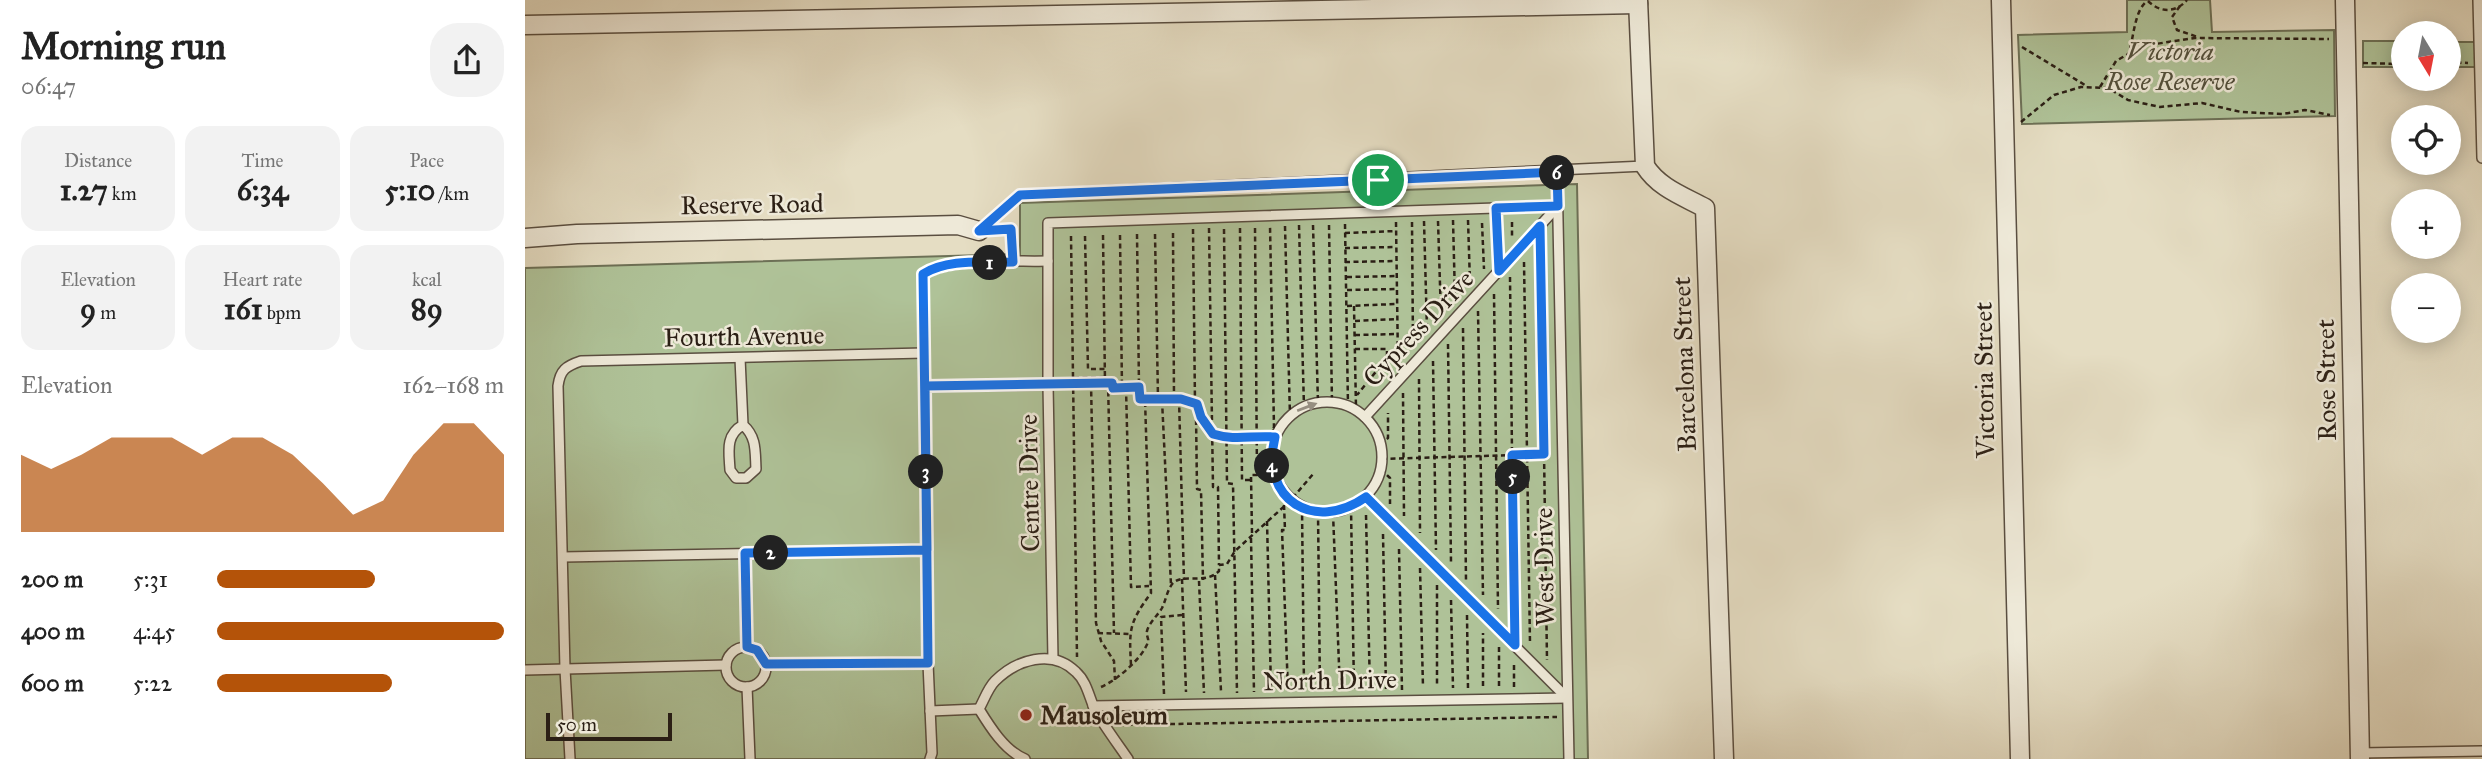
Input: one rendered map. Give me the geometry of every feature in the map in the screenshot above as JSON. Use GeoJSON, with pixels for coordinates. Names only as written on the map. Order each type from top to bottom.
{"type":"FeatureCollection","features":[{"type":"Feature","properties":{"kind":"street","name":"Victoria Street"},"geometry":{"type":"LineString","coordinates":[[2001,0],[2020,759]]}},
{"type":"Feature","properties":{"kind":"street","name":"Rose Street"},"geometry":{"type":"LineString","coordinates":[[2345,0],[2360,756]]}},
{"type":"Feature","properties":{"kind":"street"},"geometry":{"type":"LineString","coordinates":[[525,25],[1221,6],[1638,2],[1646,166]]}},
{"type":"Feature","properties":{"kind":"street","name":"Barcelona Street"},"geometry":{"type":"LineString","coordinates":[[1646,166],[1661,185],[1705,208],[1724,759]]}},
{"type":"Feature","properties":{"kind":"street","name":"Reserve Road"},"geometry":{"type":"LineString","coordinates":[[525,238],[577,234],[958,225],[979,231]]}},
{"type":"Feature","properties":{"kind":"lane"},"geometry":{"type":"LineString","coordinates":[[2479,0],[2482,158]]}},
{"type":"Feature","properties":{"kind":"lane"},"geometry":{"type":"LineString","coordinates":[[979,231],[1020,195],[1646,166]]}},
{"type":"Feature","properties":{"kind":"lane","name":"West Drive"},"geometry":{"type":"LineString","coordinates":[[1557,172],[1569,759]]}},
{"type":"Feature","properties":{"kind":"lane"},"geometry":{"type":"LineString","coordinates":[[1070,222],[1558,206]]}},
{"type":"Feature","properties":{"kind":"lane","name":"Cypress Drive"},"geometry":{"type":"LineString","coordinates":[[1357,412],[1387,392],[1401,378],[1558,206]]}},
{"type":"Feature","properties":{"kind":"lane","name":"Centre Drive"},"geometry":{"type":"LineString","coordinates":[[1053,659],[1048,223],[1070,222]]}},
{"type":"Feature","properties":{"kind":"lane"},"geometry":{"type":"LineString","coordinates":[[930,759],[923,274],[934,267],[951,264],[1048,261]]}},
{"type":"Feature","properties":{"kind":"lane","name":"Fourth Avenue"},"geometry":{"type":"LineString","coordinates":[[563,557],[558,387],[559,376],[567,365],[581,361],[924,352]]}},
{"type":"Feature","properties":{"kind":"lane"},"geometry":{"type":"LineString","coordinates":[[740,358],[743,425],[750,431],[755,442],[756,469],[746,478],[737,478],[730,470],[729,439],[734,430],[743,425]]}},
{"type":"Feature","properties":{"kind":"lane"},"geometry":{"type":"LineString","coordinates":[[925,386],[1048,385]]}},
{"type":"Feature","properties":{"kind":"lane"},"geometry":{"type":"LineString","coordinates":[[1332,402],[1357,412],[1376,431],[1380,444],[1382,464],[1377,482],[1366,497],[1351,507],[1333,513],[1318,512],[1287,503],[1271,465],[1272,436],[1290,416],[1304,407],[1318,403],[1332,402]]}},
{"type":"Feature","properties":{"kind":"lane"},"geometry":{"type":"LineString","coordinates":[[1366,497],[1567,698]]}},
{"type":"Feature","properties":{"kind":"lane"},"geometry":{"type":"LineString","coordinates":[[570,759],[563,557],[927,550]]}},
{"type":"Feature","properties":{"kind":"lane"},"geometry":{"type":"LineString","coordinates":[[745,553],[747,647]]}},
{"type":"Feature","properties":{"kind":"lane"},"geometry":{"type":"LineString","coordinates":[[747,647],[757,650],[766,664],[764,677],[754,686],[747,687],[731,681],[726,664],[735,650],[747,647]]}},
{"type":"Feature","properties":{"kind":"lane"},"geometry":{"type":"LineString","coordinates":[[979,709],[993,683],[1010,668],[1019,662],[1053,659],[1076,671],[1089,692],[1093,706],[1128,759]]}},
{"type":"Feature","properties":{"kind":"lane"},"geometry":{"type":"LineString","coordinates":[[766,664],[928,663]]}},
{"type":"Feature","properties":{"kind":"lane"},"geometry":{"type":"LineString","coordinates":[[525,670],[726,664]]}},
{"type":"Feature","properties":{"kind":"lane"},"geometry":{"type":"LineString","coordinates":[[747,687],[750,759]]}},
{"type":"Feature","properties":{"kind":"lane","name":"North Drive"},"geometry":{"type":"LineString","coordinates":[[1093,706],[1567,698]]}},
{"type":"Feature","properties":{"kind":"lane"},"geometry":{"type":"LineString","coordinates":[[930,711],[979,709]]}},
{"type":"Feature","properties":{"kind":"lane"},"geometry":{"type":"LineString","coordinates":[[979,709],[992,730],[1018,756],[1025,759]]}},
{"type":"Feature","properties":{"kind":"lane"},"geometry":{"type":"LineString","coordinates":[[2360,756],[2482,751]]}},
{"type":"Feature","properties":{"kind":"path"},"geometry":{"type":"LineString","coordinates":[[2128,56],[2140,7],[2147,0],[2155,8],[2172,11],[2187,0]]}},
{"type":"Feature","properties":{"kind":"path"},"geometry":{"type":"LineString","coordinates":[[2180,6],[2172,17],[2177,30],[2204,38]]}},
{"type":"Feature","properties":{"kind":"path"},"geometry":{"type":"LineString","coordinates":[[2100,87],[2116,61],[2142,46],[2204,38],[2334,39]]}},
{"type":"Feature","properties":{"kind":"path"},"geometry":{"type":"LineString","coordinates":[[2022,47],[2090,87]]}},
{"type":"Feature","properties":{"kind":"path"},"geometry":{"type":"LineString","coordinates":[[2461,63],[2480,64]]}},
{"type":"Feature","properties":{"kind":"path"},"geometry":{"type":"LineString","coordinates":[[2021,122],[2054,95],[2081,87],[2108,88],[2128,100],[2160,107],[2202,103],[2241,112],[2283,114],[2305,110],[2335,116]]}},
{"type":"Feature","properties":{"kind":"path"},"geometry":{"type":"LineString","coordinates":[[1496,208],[1499,699]]}},
{"type":"Feature","properties":{"kind":"path"},"geometry":{"type":"LineString","coordinates":[[1511,208],[1514,698]]}},
{"type":"Feature","properties":{"kind":"path"},"geometry":{"type":"LineString","coordinates":[[1468,209],[1471,302]]}},
{"type":"Feature","properties":{"kind":"path"},"geometry":{"type":"LineString","coordinates":[[1482,209],[1483,699]]}},
{"type":"Feature","properties":{"kind":"path"},"geometry":{"type":"LineString","coordinates":[[1438,210],[1450,457],[1453,699]]}},
{"type":"Feature","properties":{"kind":"path"},"geometry":{"type":"LineString","coordinates":[[1453,210],[1455,318]]}},
{"type":"Feature","properties":{"kind":"path"},"geometry":{"type":"LineString","coordinates":[[1412,211],[1420,457],[1423,700]]}},
{"type":"Feature","properties":{"kind":"path"},"geometry":{"type":"LineString","coordinates":[[1424,211],[1435,457],[1437,699]]}},
{"type":"Feature","properties":{"kind":"path"},"geometry":{"type":"LineString","coordinates":[[1396,212],[1396,304],[1404,458],[1401,532],[1402,700]]}},
{"type":"Feature","properties":{"kind":"path"},"geometry":{"type":"LineString","coordinates":[[1329,214],[1332,402]]}},
{"type":"Feature","properties":{"kind":"path"},"geometry":{"type":"LineString","coordinates":[[1344,214],[1346,306],[1357,412]]}},
{"type":"Feature","properties":{"kind":"path"},"geometry":{"type":"LineString","coordinates":[[1299,215],[1304,407]]}},
{"type":"Feature","properties":{"kind":"path"},"geometry":{"type":"LineString","coordinates":[[1313,215],[1318,403]]}},
{"type":"Feature","properties":{"kind":"path"},"geometry":{"type":"LineString","coordinates":[[1255,216],[1257,475],[1251,475],[1255,703]]}},
{"type":"Feature","properties":{"kind":"path"},"geometry":{"type":"LineString","coordinates":[[1193,219],[1195,404],[1212,432],[1226,438],[1241,439],[1272,436],[1274,427],[1270,216]]}},
{"type":"Feature","properties":{"kind":"path"},"geometry":{"type":"LineString","coordinates":[[1285,216],[1290,416]]}},
{"type":"Feature","properties":{"kind":"path"},"geometry":{"type":"LineString","coordinates":[[1240,217],[1242,481],[1251,480]]}},
{"type":"Feature","properties":{"kind":"path"},"geometry":{"type":"LineString","coordinates":[[1209,218],[1213,487],[1218,487],[1219,571],[1216,575],[1222,703]]}},
{"type":"Feature","properties":{"kind":"path"},"geometry":{"type":"LineString","coordinates":[[1224,218],[1227,483],[1233,484],[1237,703]]}},
{"type":"Feature","properties":{"kind":"path"},"geometry":{"type":"LineString","coordinates":[[1173,219],[1186,704]]}},
{"type":"Feature","properties":{"kind":"path"},"geometry":{"type":"LineString","coordinates":[[1137,220],[1140,399],[1177,399],[1195,404]]}},
{"type":"Feature","properties":{"kind":"path"},"geometry":{"type":"LineString","coordinates":[[1089,692],[1115,680],[1131,666],[1148,642],[1147,631],[1162,607],[1171,585],[1160,398],[1154,220]]}},
{"type":"Feature","properties":{"kind":"path"},"geometry":{"type":"LineString","coordinates":[[1103,221],[1105,377],[1114,633]]}},
{"type":"Feature","properties":{"kind":"path"},"geometry":{"type":"LineString","coordinates":[[1120,221],[1131,587],[1151,586]]}},
{"type":"Feature","properties":{"kind":"path"},"geometry":{"type":"LineString","coordinates":[[1070,222],[1076,671]]}},
{"type":"Feature","properties":{"kind":"path"},"geometry":{"type":"LineString","coordinates":[[1085,222],[1088,369],[1105,369]]}},
{"type":"Feature","properties":{"kind":"path"},"geometry":{"type":"LineString","coordinates":[[1540,226],[1547,678]]}},
{"type":"Feature","properties":{"kind":"path"},"geometry":{"type":"LineString","coordinates":[[979,231],[1011,229],[1013,262]]}},
{"type":"Feature","properties":{"kind":"path"},"geometry":{"type":"LineString","coordinates":[[1345,233],[1396,231]]}},
{"type":"Feature","properties":{"kind":"path"},"geometry":{"type":"LineString","coordinates":[[1523,244],[1530,661]]}},
{"type":"Feature","properties":{"kind":"path"},"geometry":{"type":"LineString","coordinates":[[1345,248],[1396,247]]}},
{"type":"Feature","properties":{"kind":"path"},"geometry":{"type":"LineString","coordinates":[[1345,262],[1396,261]]}},
{"type":"Feature","properties":{"kind":"path"},"geometry":{"type":"LineString","coordinates":[[1346,277],[1396,276]]}},
{"type":"Feature","properties":{"kind":"path"},"geometry":{"type":"LineString","coordinates":[[1346,290],[1396,289]]}},
{"type":"Feature","properties":{"kind":"path"},"geometry":{"type":"LineString","coordinates":[[1346,306],[1396,304]]}},
{"type":"Feature","properties":{"kind":"path"},"geometry":{"type":"LineString","coordinates":[[1354,306],[1357,412]]}},
{"type":"Feature","properties":{"kind":"path"},"geometry":{"type":"LineString","coordinates":[[1463,311],[1468,699]]}},
{"type":"Feature","properties":{"kind":"path"},"geometry":{"type":"LineString","coordinates":[[1355,321],[1397,319]]}},
{"type":"Feature","properties":{"kind":"path"},"geometry":{"type":"LineString","coordinates":[[1355,335],[1397,334]]}},
{"type":"Feature","properties":{"kind":"path"},"geometry":{"type":"LineString","coordinates":[[1355,349],[1387,349],[1387,358],[1356,396]]}},
{"type":"Feature","properties":{"kind":"path"},"geometry":{"type":"LineString","coordinates":[[1074,378],[1105,377]]}},
{"type":"Feature","properties":{"kind":"path"},"geometry":{"type":"LineString","coordinates":[[1091,383],[1095,623],[1114,661],[1115,680]]}},
{"type":"Feature","properties":{"kind":"path"},"geometry":{"type":"LineString","coordinates":[[1048,385],[1112,383],[1113,388],[1139,387]]}},
{"type":"Feature","properties":{"kind":"path"},"geometry":{"type":"LineString","coordinates":[[1380,444],[1388,438],[1387,392]]}},
{"type":"Feature","properties":{"kind":"path"},"geometry":{"type":"LineString","coordinates":[[1131,666],[1129,634],[1134,616],[1151,593],[1145,398]]}},
{"type":"Feature","properties":{"kind":"path"},"geometry":{"type":"LineString","coordinates":[[1199,412],[1196,415],[1196,489],[1201,490],[1204,704]]}},
{"type":"Feature","properties":{"kind":"path"},"geometry":{"type":"LineString","coordinates":[[1387,700],[1386,517],[1389,478],[1382,464],[1420,457],[1563,454]]}},
{"type":"Feature","properties":{"kind":"path"},"geometry":{"type":"LineString","coordinates":[[1219,565],[1227,564],[1235,551],[1287,503],[1314,473]]}},
{"type":"Feature","properties":{"kind":"path"},"geometry":{"type":"LineString","coordinates":[[1366,497],[1370,700]]}},
{"type":"Feature","properties":{"kind":"path"},"geometry":{"type":"LineString","coordinates":[[1287,503],[1285,530],[1282,530],[1288,702]]}},
{"type":"Feature","properties":{"kind":"path"},"geometry":{"type":"LineString","coordinates":[[1302,507],[1304,702]]}},
{"type":"Feature","properties":{"kind":"path"},"geometry":{"type":"LineString","coordinates":[[1351,507],[1354,701]]}},
{"type":"Feature","properties":{"kind":"path"},"geometry":{"type":"LineString","coordinates":[[1318,512],[1320,701]]}},
{"type":"Feature","properties":{"kind":"path"},"geometry":{"type":"LineString","coordinates":[[1333,513],[1340,701]]}},
{"type":"Feature","properties":{"kind":"path"},"geometry":{"type":"LineString","coordinates":[[1268,521],[1271,702]]}},
{"type":"Feature","properties":{"kind":"path"},"geometry":{"type":"LineString","coordinates":[[1171,585],[1183,580],[1201,580],[1216,575]]}},
{"type":"Feature","properties":{"kind":"path"},"geometry":{"type":"LineString","coordinates":[[1165,704],[1161,617],[1183,615]]}},
{"type":"Feature","properties":{"kind":"path"},"geometry":{"type":"LineString","coordinates":[[1098,633],[1129,634]]}},
{"type":"Feature","properties":{"kind":"path"},"geometry":{"type":"LineString","coordinates":[[1105,725],[1567,716]]}},
{"type":"Feature","properties":{"kind":"green space","name":"Victoria Rose Reserve"},"geometry":{"type":"Polygon","coordinates":[[[2127,0],[2210,0],[2212,32],[2334,30],[2335,116],[2022,124],[2018,35],[2127,32],[2127,0]]]}},
{"type":"Feature","properties":{"kind":"green space"},"geometry":{"type":"Polygon","coordinates":[[[2481,25],[2482,67],[2461,67],[2461,42],[2474,42],[2481,25]]]}},
{"type":"Feature","properties":{"kind":"green space"},"geometry":{"type":"Polygon","coordinates":[[[2363,41],[2391,41],[2391,67],[2363,67],[2363,41]]]}},
{"type":"Feature","properties":{"kind":"green space"},"geometry":{"type":"Polygon","coordinates":[[[1577,184],[1588,759],[525,759],[525,268],[1020,254],[1020,203],[1577,184]]]}},
{"type":"Feature","properties":{"kind":"place","name":"Mausoleum"},"geometry":{"type":"Point","coordinates":[1026,715]}},
{"type":"Feature","properties":{"kind":"route"},"geometry":{"type":"LineString","coordinates":[[1378,180],[1020,195],[979,231],[1011,229],[1013,262],[951,264],[934,267],[923,274],[922,281],[925,386],[927,550],[745,553],[747,647],[757,650],[766,664],[928,663],[925,386],[1105,383],[1112,383],[1113,388],[1139,387],[1140,399],[1181,399],[1197,404],[1201,417],[1213,434],[1236,439],[1275,437],[1271,450],[1271,465],[1282,491],[1290,500],[1304,508],[1333,513],[1351,507],[1366,497],[1515,645],[1512,455],[1544,454],[1540,226],[1499,271],[1496,208],[1558,206],[1557,172],[1378,180]]}}]}
